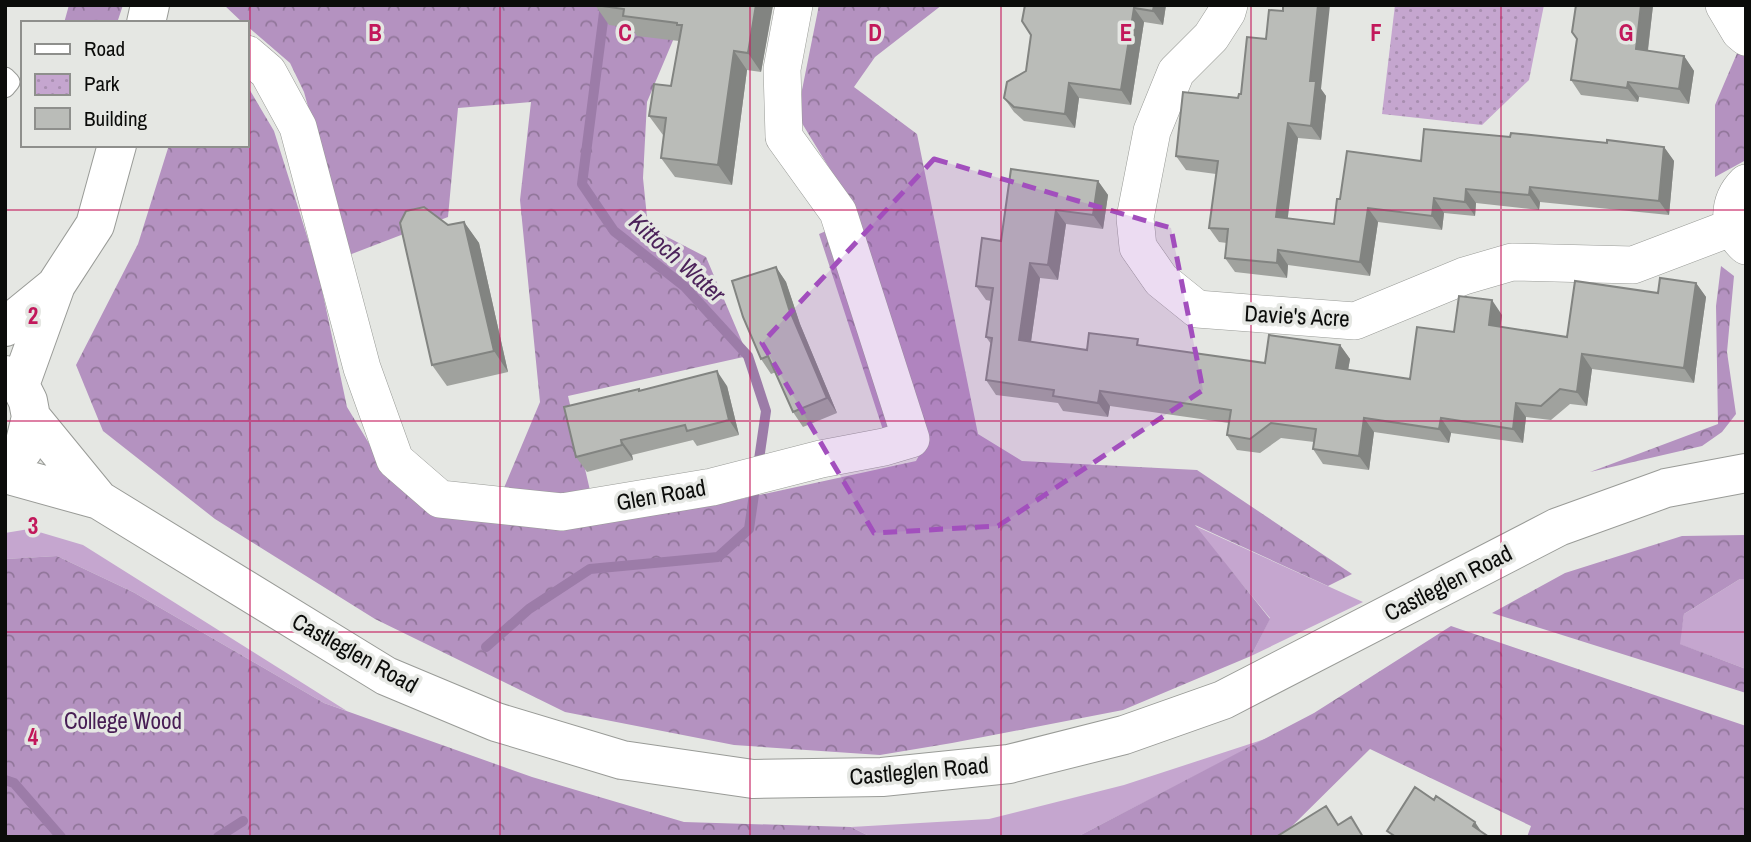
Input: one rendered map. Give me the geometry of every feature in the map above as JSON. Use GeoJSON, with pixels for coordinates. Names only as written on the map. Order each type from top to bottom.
{"type":"FeatureCollection","features":[{"type":"Feature","properties":{"kind":"street","name":"Glen Road"},"geometry":{"type":"LineString","coordinates":[[248,55],[268,72],[298,127],[362,368],[395,460],[440,499],[562,512],[712,487],[911,439],[838,212],[784,137],[782,68],[794,5]]}},
{"type":"Feature","properties":{"kind":"street","name":"Davie's Acre"},"geometry":{"type":"LineString","coordinates":[[1228,5],[1227,12],[1211,37],[1176,72],[1152,131],[1135,218],[1138,247],[1161,280],[1197,309],[1355,321],[1464,276],[1512,262],[1633,265],[1739,237]]}},
{"type":"Feature","properties":{"kind":"street"},"geometry":{"type":"LineString","coordinates":[[1724,5],[1740,32],[1746,37]]}},
{"type":"Feature","properties":{"kind":"street"},"geometry":{"type":"LineString","coordinates":[[5,466],[23,450],[19,392],[56,285],[95,225],[116,147]]}},
{"type":"Feature","properties":{"kind":"street"},"geometry":{"type":"LineString","coordinates":[[1739,237],[1731,212],[1735,197],[1746,183]]}},
{"type":"Feature","properties":{"kind":"street"},"geometry":{"type":"LineString","coordinates":[[5,327],[56,285]]}},
{"type":"Feature","properties":{"kind":"street","name":"Castleglen Road"},"geometry":{"type":"LineString","coordinates":[[19,392],[99,500]]}},
{"type":"Feature","properties":{"kind":"street","name":"Castleglen Road"},"geometry":{"type":"LineString","coordinates":[[5,474],[99,500],[386,676],[496,722],[622,760],[753,779],[882,777],[1009,764],[1124,735],[1223,700],[1558,527],[1666,488],[1746,473]]}},
{"type":"Feature","properties":{"kind":"lane"},"geometry":{"type":"LineString","coordinates":[[5,77],[10,82],[5,88]]}},
{"type":"Feature","properties":{"kind":"highlighted area"},"geometry":{"type":"Polygon","coordinates":[[[934,159],[1171,228],[1203,390],[998,526],[874,533],[762,343],[934,159]]]}},
{"type":"Feature","properties":{"kind":"green space"},"geometry":{"type":"Polygon","coordinates":[[[69,5],[123,5],[118,21],[65,21],[69,5]]]}},
{"type":"Feature","properties":{"kind":"green space"},"geometry":{"type":"Polygon","coordinates":[[[224,5],[681,5],[674,38],[647,102],[643,178],[648,227],[706,257],[748,356],[568,396],[592,499],[501,495],[540,402],[520,200],[531,102],[458,108],[448,217],[349,255],[304,92],[290,63],[248,27],[248,21],[241,21],[224,5]]]}},
{"type":"Feature","properties":{"kind":"green space"},"geometry":{"type":"Polygon","coordinates":[[[819,5],[942,5],[875,57],[854,87],[917,134],[978,434],[1022,461],[1197,470],[1352,574],[1328,586],[1195,525],[1270,619],[1251,656],[1123,710],[952,743],[880,755],[734,745],[565,712],[375,619],[215,519],[103,431],[76,365],[138,244],[168,147],[248,147],[248,87],[274,131],[318,271],[347,407],[387,473],[436,513],[718,504],[916,461],[928,439],[883,430],[819,234],[859,217],[797,115],[819,5]]]}},
{"type":"Feature","properties":{"kind":"green space"},"geometry":{"type":"Polygon","coordinates":[[[1395,5],[1544,5],[1529,80],[1482,125],[1382,114],[1395,5]]]}},
{"type":"Feature","properties":{"kind":"green space"},"geometry":{"type":"Polygon","coordinates":[[[1738,51],[1746,58],[1746,160],[1715,177],[1715,105],[1738,51]]]}},
{"type":"Feature","properties":{"kind":"green space"},"geometry":{"type":"Polygon","coordinates":[[[1721,266],[1734,276],[1727,352],[1736,414],[1722,432],[1702,446],[1590,472],[1718,424],[1716,306],[1721,266]]]}},
{"type":"Feature","properties":{"kind":"green space"},"geometry":{"type":"Polygon","coordinates":[[[1193,525],[1363,602],[1251,656],[1270,618],[1193,525]]]}},
{"type":"Feature","properties":{"kind":"green space"},"geometry":{"type":"Polygon","coordinates":[[[29,529],[83,545],[347,711],[324,703],[133,592],[57,556],[5,559],[5,533],[29,529]]]}},
{"type":"Feature","properties":{"kind":"green space"},"geometry":{"type":"Polygon","coordinates":[[[1746,535],[1746,579],[1740,579],[1684,614],[1680,644],[1746,669],[1746,693],[1492,613],[1565,573],[1682,536],[1746,535]]]}},
{"type":"Feature","properties":{"kind":"green space","name":"College Wood"},"geometry":{"type":"Polygon","coordinates":[[[57,556],[133,592],[324,703],[532,777],[684,822],[851,827],[871,837],[5,837],[5,559],[57,556]]]}},
{"type":"Feature","properties":{"kind":"green space"},"geometry":{"type":"Polygon","coordinates":[[[1740,579],[1746,579],[1746,669],[1679,644],[1684,614],[1740,579]]]}},
{"type":"Feature","properties":{"kind":"green space"},"geometry":{"type":"Polygon","coordinates":[[[1451,626],[1746,726],[1746,837],[1527,837],[1531,826],[1370,749],[1281,837],[1077,837],[1314,713],[1451,626]]]}},
{"type":"Feature","properties":{"kind":"green space"},"geometry":{"type":"Polygon","coordinates":[[[1268,738],[1077,837],[871,837],[851,827],[989,819],[1124,785],[1268,738]]]}},
{"type":"Feature","properties":{"kind":"building"},"geometry":{"type":"Polygon","coordinates":[[[595,5],[756,5],[748,53],[734,51],[718,165],[661,158],[666,118],[649,116],[654,84],[671,86],[682,25],[623,16],[624,9],[595,5]]]}},
{"type":"Feature","properties":{"kind":"building"},"geometry":{"type":"Polygon","coordinates":[[[1025,5],[1154,5],[1153,11],[1134,8],[1121,90],[1069,83],[1065,114],[1014,107],[1004,98],[1007,82],[1026,71],[1031,35],[1022,21],[1025,5]]]}},
{"type":"Feature","properties":{"kind":"building"},"geometry":{"type":"Polygon","coordinates":[[[1283,5],[1318,5],[1310,81],[1316,81],[1311,126],[1288,123],[1276,217],[1334,224],[1347,151],[1421,161],[1424,129],[1510,137],[1511,133],[1607,143],[1607,140],[1664,147],[1659,201],[1530,187],[1529,195],[1466,189],[1465,202],[1434,198],[1432,216],[1368,208],[1360,262],[1278,250],[1277,263],[1225,258],[1228,229],[1209,228],[1218,161],[1176,156],[1183,92],[1238,98],[1241,94],[1247,37],[1266,39],[1269,10],[1283,11],[1283,5]]]}},
{"type":"Feature","properties":{"kind":"building"},"geometry":{"type":"Polygon","coordinates":[[[1576,5],[1641,5],[1636,49],[1684,56],[1679,89],[1628,82],[1627,88],[1571,80],[1577,39],[1572,32],[1576,5]]]}},
{"type":"Feature","properties":{"kind":"building"},"geometry":{"type":"Polygon","coordinates":[[[1011,169],[1098,181],[1093,215],[1056,210],[1048,265],[1030,263],[1019,340],[1087,350],[1089,333],[1138,339],[1137,345],[1265,363],[1269,335],[1340,345],[1336,368],[1410,379],[1417,327],[1454,332],[1459,296],[1492,300],[1489,325],[1567,337],[1575,281],[1658,293],[1660,278],[1696,283],[1684,368],[1582,354],[1577,392],[1560,389],[1541,406],[1516,403],[1513,429],[1441,418],[1439,429],[1364,418],[1359,456],[1313,449],[1316,429],[1271,423],[1250,439],[1227,435],[1231,410],[1100,391],[1098,403],[1053,396],[1054,390],[986,380],[992,338],[986,337],[993,288],[976,286],[982,238],[1001,241],[1011,169]]]}},
{"type":"Feature","properties":{"kind":"building"},"geometry":{"type":"Polygon","coordinates":[[[424,207],[448,225],[464,222],[494,351],[432,365],[400,223],[406,211],[424,207]]]}},
{"type":"Feature","properties":{"kind":"building"},"geometry":{"type":"Polygon","coordinates":[[[776,267],[789,309],[827,398],[793,412],[768,356],[761,359],[743,317],[732,281],[776,267]]]}},
{"type":"Feature","properties":{"kind":"building"},"geometry":{"type":"Polygon","coordinates":[[[717,371],[729,420],[687,431],[685,425],[621,440],[622,445],[576,457],[564,407],[717,371]]]}},
{"type":"Feature","properties":{"kind":"building"},"geometry":{"type":"Polygon","coordinates":[[[1415,787],[1434,800],[1436,796],[1475,822],[1473,826],[1489,837],[1396,837],[1387,831],[1415,787]]]}},
{"type":"Feature","properties":{"kind":"building"},"geometry":{"type":"Polygon","coordinates":[[[1326,806],[1338,825],[1351,817],[1363,837],[1276,837],[1326,806]]]}},
{"type":"Feature","properties":{"kind":"waterway","name":"Kittoch Water"},"geometry":{"type":"LineString","coordinates":[[486,647],[529,609],[590,569],[718,557],[749,529],[766,411],[748,356],[684,286],[614,231],[582,184],[605,5]]}},
{"type":"Feature","properties":{"kind":"waterway"},"geometry":{"type":"LineString","coordinates":[[5,780],[14,783],[61,837]]}},
{"type":"Feature","properties":{"kind":"waterway","name":"Kittoch Water"},"geometry":{"type":"LineString","coordinates":[[218,837],[243,821]]}}]}
